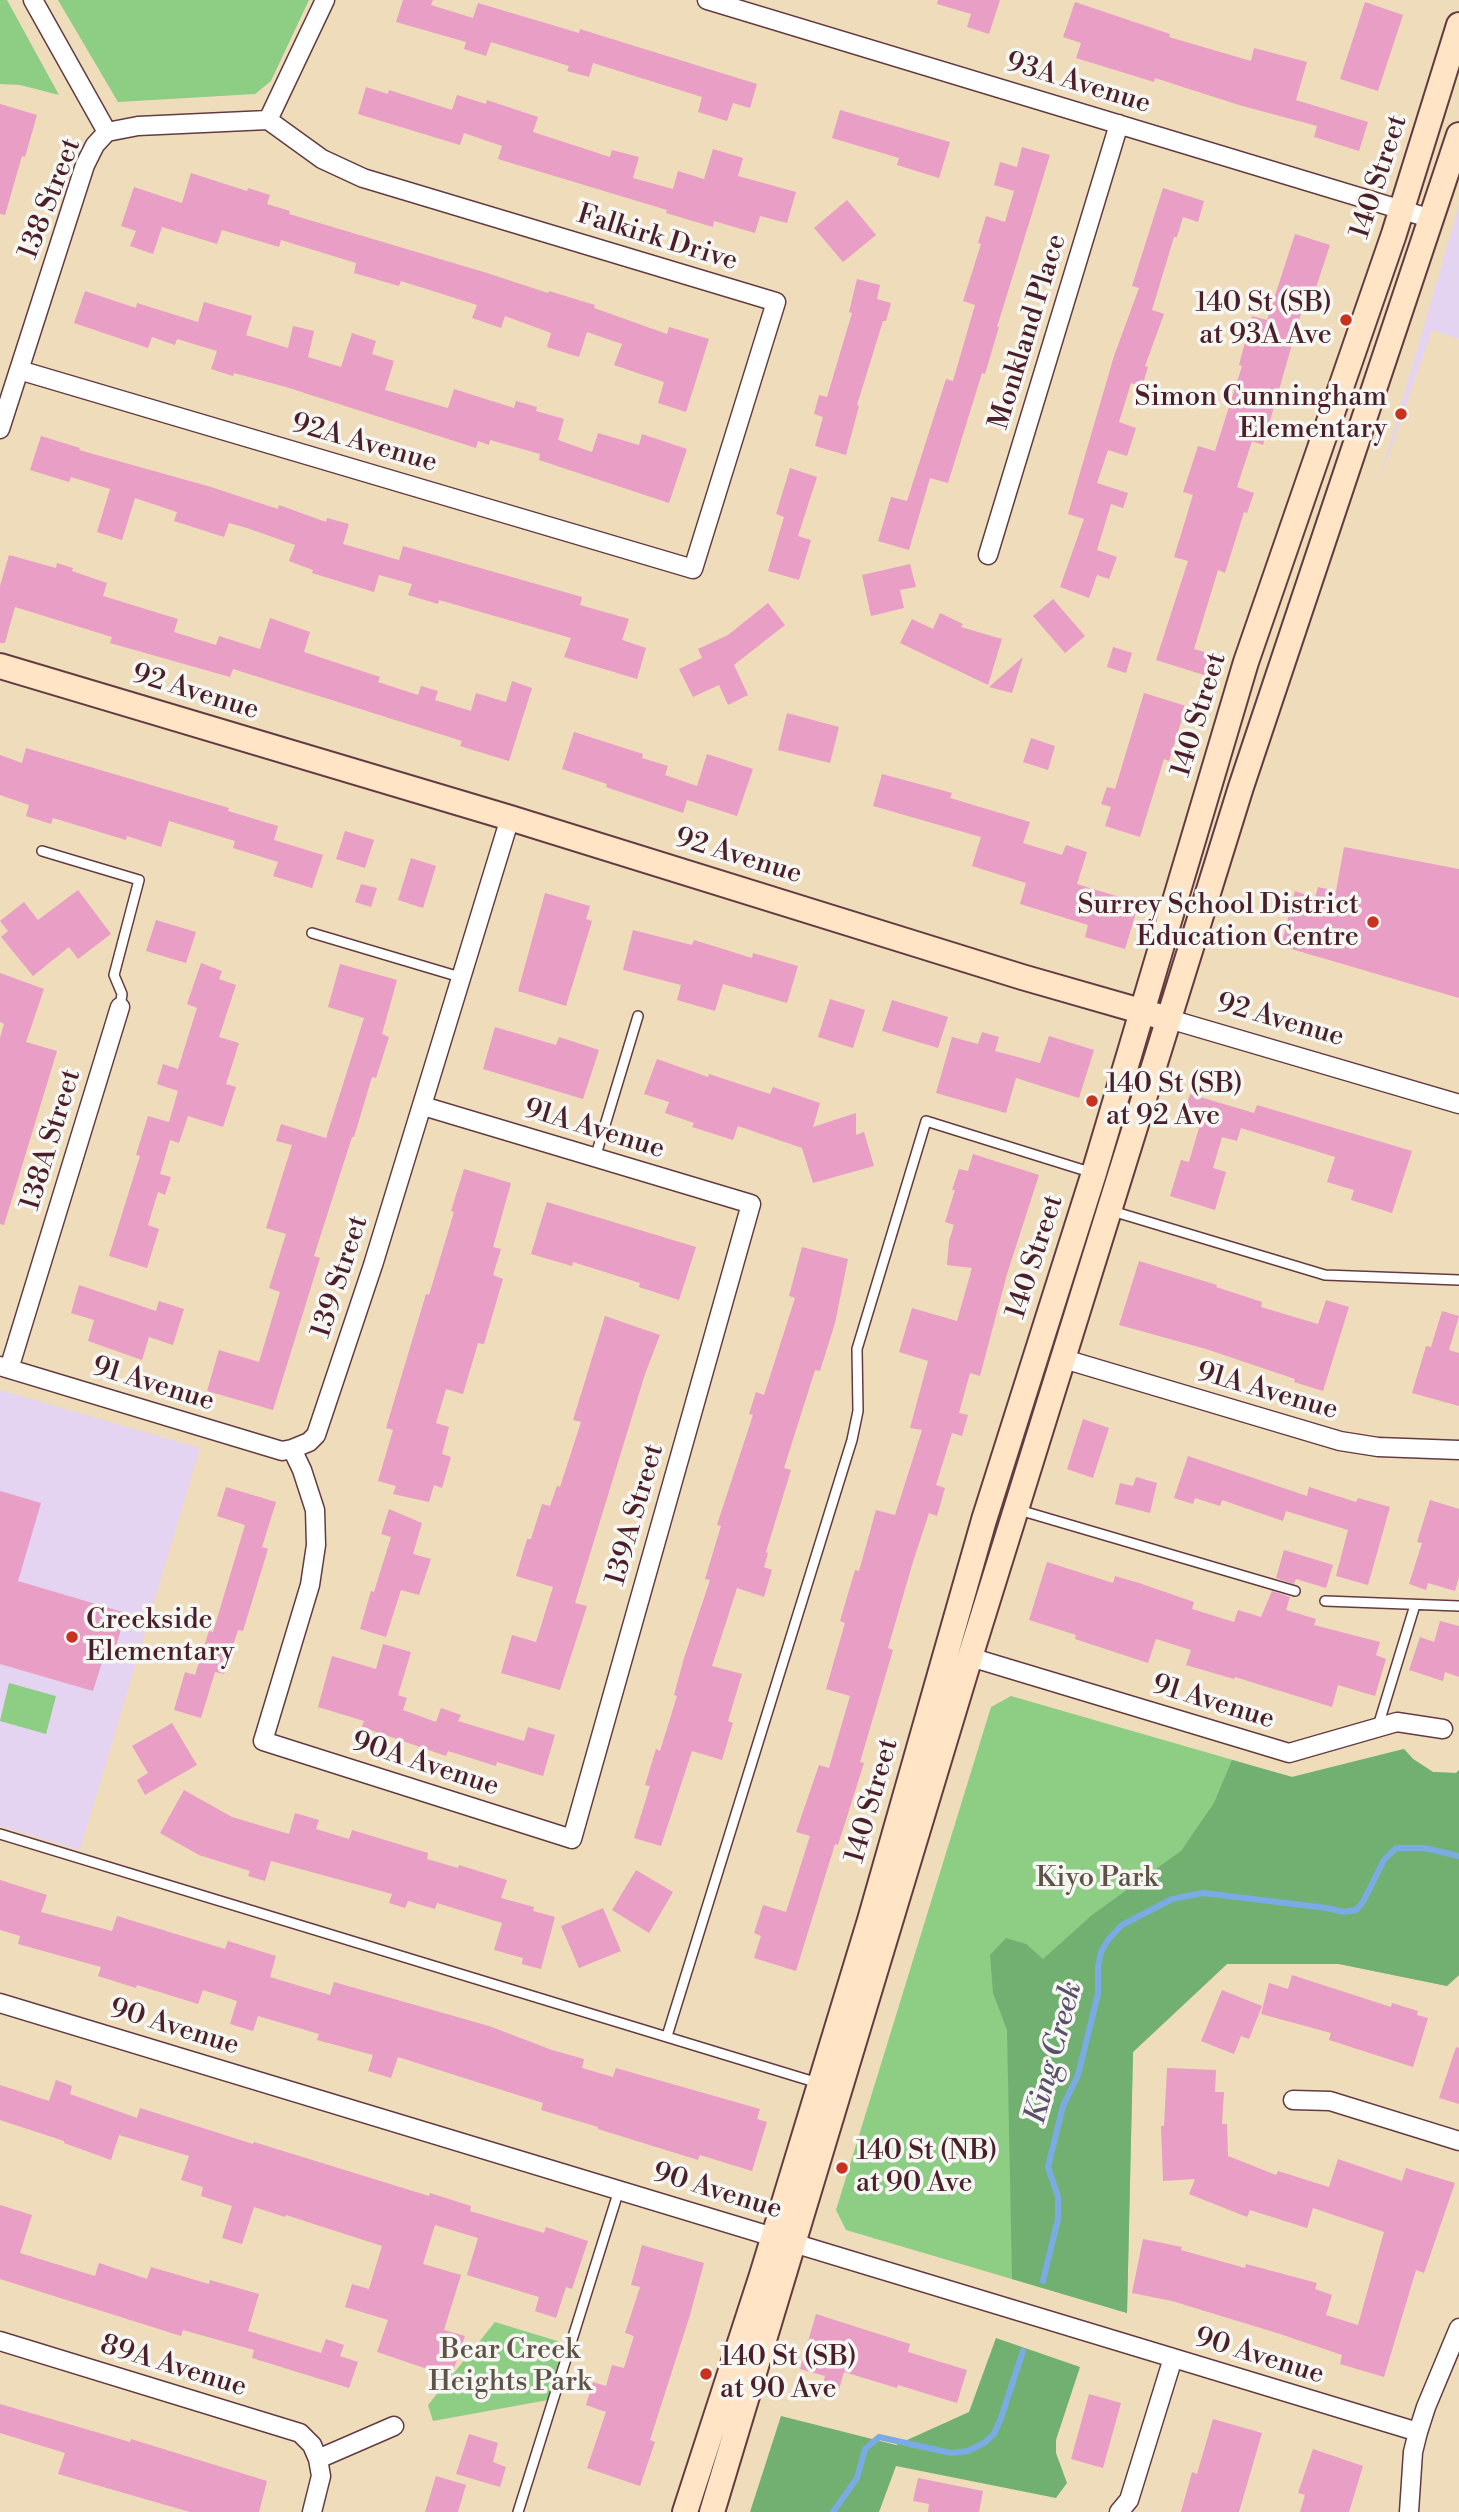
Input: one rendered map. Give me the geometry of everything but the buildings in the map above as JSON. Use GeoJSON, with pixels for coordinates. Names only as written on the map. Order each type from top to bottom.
{"type":"FeatureCollection","features":[{"type":"Feature","properties":{"kind":"main road","name":"140 Street"},"geometry":{"type":"LineString","coordinates":[[712,2512],[784,2240],[820,2084],[870,1920],[984,1520],[1094,1173],[1246,662],[1402,209],[1459,25]]}},
{"type":"Feature","properties":{"kind":"main road","name":"140 Street"},"geometry":{"type":"LineString","coordinates":[[685,2512],[784,2240],[1017,1509],[1280,669],[1459,135]]}},
{"type":"Feature","properties":{"kind":"main road","name":"92 Avenue"},"geometry":{"type":"LineString","coordinates":[[0,666],[510,818],[1009,973],[1169,1019]]}},
{"type":"Feature","properties":{"kind":"main road"},"geometry":{"type":"LineString","coordinates":[[970,1657],[961,1652],[959,1642],[988,1549],[984,1520]]}},
{"type":"Feature","properties":{"kind":"street","name":"138 Street"},"geometry":{"type":"LineString","coordinates":[[0,429],[85,165],[95,145],[107,132],[33,0]]}},
{"type":"Feature","properties":{"kind":"street"},"geometry":{"type":"LineString","coordinates":[[107,132],[138,126],[268,120],[325,0]]}},
{"type":"Feature","properties":{"kind":"street","name":"93A Avenue"},"geometry":{"type":"LineString","coordinates":[[707,0],[1433,219]]}},
{"type":"Feature","properties":{"kind":"street","name":"Falkirk Drive"},"geometry":{"type":"LineString","coordinates":[[268,120],[321,159],[363,178],[776,302],[693,569]]}},
{"type":"Feature","properties":{"kind":"street","name":"Monkland Place"},"geometry":{"type":"LineString","coordinates":[[988,555],[1119,124]]}},
{"type":"Feature","properties":{"kind":"street","name":"92A Avenue"},"geometry":{"type":"LineString","coordinates":[[19,370],[693,569]]}},
{"type":"Feature","properties":{"kind":"street","name":"139 Street"},"geometry":{"type":"LineString","coordinates":[[292,1449],[309,1442],[316,1435],[423,1106],[510,818]]}},
{"type":"Feature","properties":{"kind":"street","name":"138A Street"},"geometry":{"type":"LineString","coordinates":[[5,1368],[120,1007]]}},
{"type":"Feature","properties":{"kind":"street","name":"92 Avenue"},"geometry":{"type":"LineString","coordinates":[[1169,1019],[1459,1104]]}},
{"type":"Feature","properties":{"kind":"street","name":"91A Avenue"},"geometry":{"type":"LineString","coordinates":[[423,1106],[751,1204]]}},
{"type":"Feature","properties":{"kind":"street","name":"139A Street"},"geometry":{"type":"LineString","coordinates":[[572,1839],[751,1204]]}},
{"type":"Feature","properties":{"kind":"street","name":"91A Avenue"},"geometry":{"type":"LineString","coordinates":[[1064,1359],[1340,1441],[1378,1447],[1459,1450]]}},
{"type":"Feature","properties":{"kind":"street","name":"91 Avenue"},"geometry":{"type":"LineString","coordinates":[[5,1368],[282,1451],[292,1449]]}},
{"type":"Feature","properties":{"kind":"street","name":"90A Avenue"},"geometry":{"type":"LineString","coordinates":[[292,1449],[315,1510],[316,1545],[310,1585],[263,1741],[572,1839]]}},
{"type":"Feature","properties":{"kind":"street","name":"91 Avenue"},"geometry":{"type":"LineString","coordinates":[[970,1657],[1289,1753],[1397,1722],[1443,1729]]}},
{"type":"Feature","properties":{"kind":"street","name":"90 Avenue"},"geometry":{"type":"LineString","coordinates":[[0,2003],[1418,2432]]}},
{"type":"Feature","properties":{"kind":"street"},"geometry":{"type":"LineString","coordinates":[[1293,2100],[1330,2101],[1459,2141]]}},
{"type":"Feature","properties":{"kind":"street"},"geometry":{"type":"LineString","coordinates":[[1409,2512],[1413,2452],[1418,2432],[1459,2328]]}},
{"type":"Feature","properties":{"kind":"street","name":"89A Avenue"},"geometry":{"type":"LineString","coordinates":[[0,2341],[300,2433],[312,2445],[318,2459]]}},
{"type":"Feature","properties":{"kind":"street"},"geometry":{"type":"LineString","coordinates":[[1119,2512],[1129,2500],[1173,2358]]}},
{"type":"Feature","properties":{"kind":"street"},"geometry":{"type":"LineString","coordinates":[[312,2512],[321,2476],[318,2459],[394,2426]]}},
{"type":"Feature","properties":{"kind":"lane"},"geometry":{"type":"LineString","coordinates":[[42,851],[139,880],[114,975],[122,994],[120,1007]]}},
{"type":"Feature","properties":{"kind":"lane"},"geometry":{"type":"LineString","coordinates":[[312,933],[460,977]]}},
{"type":"Feature","properties":{"kind":"lane"},"geometry":{"type":"LineString","coordinates":[[596,1158],[638,1016]]}},
{"type":"Feature","properties":{"kind":"lane"},"geometry":{"type":"LineString","coordinates":[[667,2036],[852,1440],[858,1411],[857,1349],[926,1121],[1094,1173]]}},
{"type":"Feature","properties":{"kind":"lane"},"geometry":{"type":"LineString","coordinates":[[1110,1211],[1325,1275],[1459,1280]]}},
{"type":"Feature","properties":{"kind":"lane"},"geometry":{"type":"LineString","coordinates":[[1017,1509],[1295,1591]]}},
{"type":"Feature","properties":{"kind":"lane"},"geometry":{"type":"LineString","coordinates":[[1325,1601],[1459,1606]]}},
{"type":"Feature","properties":{"kind":"lane"},"geometry":{"type":"LineString","coordinates":[[1378,1726],[1415,1605]]}},
{"type":"Feature","properties":{"kind":"lane"},"geometry":{"type":"LineString","coordinates":[[0,1834],[820,2084]]}},
{"type":"Feature","properties":{"kind":"lane"},"geometry":{"type":"LineString","coordinates":[[518,2512],[619,2190]]}},
{"type":"Feature","properties":{"kind":"shaded area","name":"Simon Cunningham Elementary"},"geometry":{"type":"Polygon","coordinates":[[[1459,205],[1459,339],[1432,330],[1377,488],[1459,205]]]}},
{"type":"Feature","properties":{"kind":"shaded area","name":"Creekside Elementary"},"geometry":{"type":"Polygon","coordinates":[[[0,1390],[200,1448],[80,1850],[0,1826],[0,1390]]]}},
{"type":"Feature","properties":{"kind":"green space"},"geometry":{"type":"Polygon","coordinates":[[[0,0],[7,0],[59,95],[20,85],[0,84],[0,0]]]}},
{"type":"Feature","properties":{"kind":"green space"},"geometry":{"type":"Polygon","coordinates":[[[58,0],[309,0],[271,81],[255,94],[118,102],[58,0]]]}},
{"type":"Feature","properties":{"kind":"green space"},"geometry":{"type":"Polygon","coordinates":[[[9,1683],[56,1696],[46,1734],[0,1721],[9,1683]]]}},
{"type":"Feature","properties":{"kind":"green space","name":"Kiyo Park"},"geometry":{"type":"Polygon","coordinates":[[[1011,1696],[1292,1777],[1404,1749],[1413,1759],[1433,1772],[1456,1773],[1459,1770],[1459,1975],[1447,1986],[1339,1964],[1227,1964],[1133,2052],[1127,2313],[846,2230],[836,2210],[991,1707],[1011,1696]]]}},
{"type":"Feature","properties":{"kind":"green space"},"geometry":{"type":"Polygon","coordinates":[[[1404,1749],[1413,1759],[1433,1772],[1456,1773],[1459,1770],[1459,1975],[1447,1986],[1339,1964],[1227,1964],[1133,2052],[1127,2313],[1012,2279],[1007,2030],[993,1993],[990,1955],[1006,1938],[1026,1944],[1043,1959],[1092,1915],[1181,1851],[1214,1803],[1232,1760],[1292,1777],[1404,1749]]]}},
{"type":"Feature","properties":{"kind":"green space","name":"Bear Creek Heights Park"},"geometry":{"type":"Polygon","coordinates":[[[495,2322],[567,2344],[548,2400],[433,2421],[428,2405],[495,2322]]]}},
{"type":"Feature","properties":{"kind":"green space"},"geometry":{"type":"Polygon","coordinates":[[[996,2338],[1080,2367],[1056,2440],[1056,2453],[1067,2483],[1056,2498],[896,2466],[879,2512],[750,2512],[781,2416],[896,2445],[969,2412],[996,2338]]]}},
{"type":"Feature","properties":{"kind":"waterway","name":"King Creek"},"geometry":{"type":"LineString","coordinates":[[1043,2281],[1058,2219],[1058,2197],[1048,2167],[1063,2106],[1078,2075],[1098,1994],[1101,1952],[1122,1925],[1172,1899],[1203,1893],[1344,1912],[1356,1910],[1363,1902],[1384,1860],[1396,1848],[1424,1848],[1459,1856]]}},
{"type":"Feature","properties":{"kind":"waterway","name":"King Creek"},"geometry":{"type":"LineString","coordinates":[[833,2512],[857,2478],[865,2449],[879,2437],[951,2453],[968,2451],[984,2443],[994,2434],[1001,2418],[1023,2351]]}},
{"type":"Feature","properties":{"kind":"place","name":"140 St (SB) at 93A Ave"},"geometry":{"type":"Point","coordinates":[1346,320]}},
{"type":"Feature","properties":{"kind":"place","name":"Simon Cunningham Elementary"},"geometry":{"type":"Point","coordinates":[1401,414]}},
{"type":"Feature","properties":{"kind":"place","name":"Surrey School District Education Centre"},"geometry":{"type":"Point","coordinates":[1373,922]}},
{"type":"Feature","properties":{"kind":"place","name":"140 St (SB) at 92 Ave"},"geometry":{"type":"Point","coordinates":[1092,1101]}},
{"type":"Feature","properties":{"kind":"place","name":"Creekside Elementary"},"geometry":{"type":"Point","coordinates":[72,1637]}},
{"type":"Feature","properties":{"kind":"place","name":"140 St (NB) at 90 Ave"},"geometry":{"type":"Point","coordinates":[842,2168]}},
{"type":"Feature","properties":{"kind":"place","name":"140 St (SB) at 90 Ave"},"geometry":{"type":"Point","coordinates":[706,2374]}}]}
